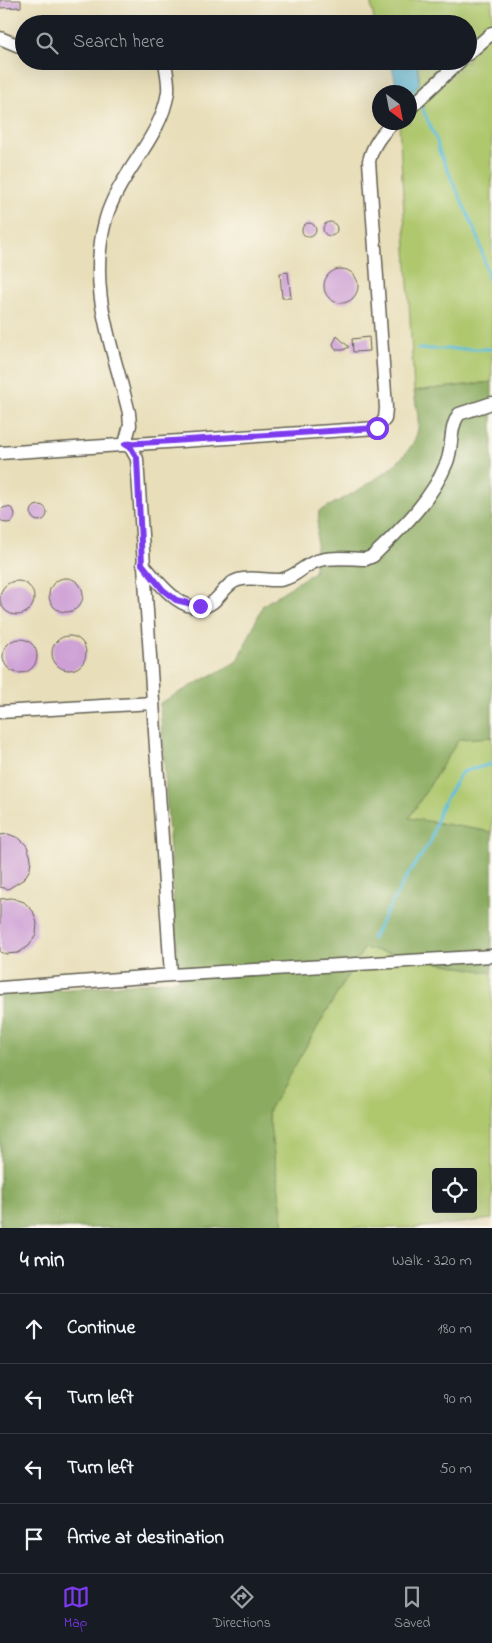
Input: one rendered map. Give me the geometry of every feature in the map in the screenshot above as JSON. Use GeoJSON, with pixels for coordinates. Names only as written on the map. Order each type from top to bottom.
{"type":"FeatureCollection","features":[{"type":"Feature","properties":{"kind":"lane"},"geometry":{"type":"LineString","coordinates":[[477,46],[492,33]]}},
{"type":"Feature","properties":{"kind":"lane"},"geometry":{"type":"LineString","coordinates":[[0,38],[15,44]]}},
{"type":"Feature","properties":{"kind":"lane"},"geometry":{"type":"LineString","coordinates":[[125,444],[130,425],[129,413],[104,324],[101,306],[99,281],[102,238],[112,202],[158,120],[168,91],[166,70]]}},
{"type":"Feature","properties":{"kind":"lane"},"geometry":{"type":"LineString","coordinates":[[417,101],[450,70]]}},
{"type":"Feature","properties":{"kind":"lane"},"geometry":{"type":"LineString","coordinates":[[0,453],[377,428],[385,419],[386,408],[368,162],[372,148],[385,130]]}},
{"type":"Feature","properties":{"kind":"lane"},"geometry":{"type":"LineString","coordinates":[[142,564],[163,590],[176,600],[200,606],[213,602],[234,582],[242,579],[280,580],[319,560],[366,559],[373,556],[421,506],[433,488],[448,461],[454,423],[459,414],[492,403]]}},
{"type":"Feature","properties":{"kind":"lane"},"geometry":{"type":"LineString","coordinates":[[125,444],[131,448],[137,458],[142,564],[171,975]]}},
{"type":"Feature","properties":{"kind":"lane"},"geometry":{"type":"LineString","coordinates":[[0,712],[153,703]]}},
{"type":"Feature","properties":{"kind":"lane"},"geometry":{"type":"LineString","coordinates":[[0,988],[171,975],[492,956]]}},
{"type":"Feature","properties":{"kind":"green space"},"geometry":{"type":"Polygon","coordinates":[[[370,0],[492,0],[492,382],[414,391],[399,130],[417,130],[416,85],[420,79],[418,70],[477,70],[477,15],[373,15],[370,0]]]}},
{"type":"Feature","properties":{"kind":"green space"},"geometry":{"type":"Polygon","coordinates":[[[492,382],[492,737],[459,739],[409,818],[492,832],[492,973],[364,948],[268,1111],[284,1228],[0,1228],[0,995],[179,980],[160,703],[238,661],[263,605],[314,572],[319,511],[376,479],[402,457],[412,445],[418,429],[414,391],[492,382]]]}},
{"type":"Feature","properties":{"kind":"green space"},"geometry":{"type":"Polygon","coordinates":[[[492,737],[492,832],[409,818],[459,739],[492,737]]]}},
{"type":"Feature","properties":{"kind":"green space"},"geometry":{"type":"Polygon","coordinates":[[[364,948],[492,973],[492,1219],[415,1228],[284,1228],[268,1111],[364,948]]]}},
{"type":"Feature","properties":{"kind":"water"},"geometry":{"type":"Polygon","coordinates":[[[393,70],[418,70],[419,85],[396,85],[393,70]]]}},
{"type":"Feature","properties":{"kind":"building"},"geometry":{"type":"Polygon","coordinates":[[[0,0],[21,0],[21,7],[0,8],[0,0]]]}},
{"type":"Feature","properties":{"kind":"building"},"geometry":{"type":"Polygon","coordinates":[[[330,222],[335,224],[337,229],[335,234],[330,236],[325,234],[323,229],[325,224],[330,222]]]}},
{"type":"Feature","properties":{"kind":"building"},"geometry":{"type":"Polygon","coordinates":[[[309,223],[314,225],[316,230],[314,235],[309,237],[304,235],[302,230],[304,225],[309,223]]]}},
{"type":"Feature","properties":{"kind":"building"},"geometry":{"type":"Polygon","coordinates":[[[341,269],[348,270],[353,274],[357,279],[357,293],[353,298],[348,302],[341,303],[334,302],[329,298],[325,293],[324,286],[325,279],[329,274],[334,270],[341,269]]]}},
{"type":"Feature","properties":{"kind":"building"},"geometry":{"type":"Polygon","coordinates":[[[288,272],[291,298],[282,298],[280,273],[288,272]]]}},
{"type":"Feature","properties":{"kind":"building"},"geometry":{"type":"Polygon","coordinates":[[[337,336],[349,347],[343,350],[336,350],[333,344],[337,336]]]}},
{"type":"Feature","properties":{"kind":"building"},"geometry":{"type":"Polygon","coordinates":[[[369,337],[370,351],[353,352],[352,339],[369,337]]]}},
{"type":"Feature","properties":{"kind":"building"},"geometry":{"type":"Polygon","coordinates":[[[36,505],[42,505],[47,510],[45,519],[36,521],[31,516],[31,510],[36,505]]]}},
{"type":"Feature","properties":{"kind":"building"},"geometry":{"type":"Polygon","coordinates":[[[7,507],[13,509],[15,515],[13,521],[7,523],[1,521],[-1,515],[1,509],[7,507]]]}},
{"type":"Feature","properties":{"kind":"building"},"geometry":{"type":"Polygon","coordinates":[[[66,578],[73,579],[78,583],[82,588],[82,602],[78,607],[73,611],[66,612],[59,611],[54,607],[50,602],[49,595],[50,588],[54,583],[59,579],[66,578]]]}},
{"type":"Feature","properties":{"kind":"building"},"geometry":{"type":"Polygon","coordinates":[[[17,581],[24,582],[29,586],[33,591],[33,605],[29,610],[24,614],[17,615],[10,614],[5,610],[1,605],[0,598],[1,591],[5,586],[10,582],[17,581]]]}},
{"type":"Feature","properties":{"kind":"building"},"geometry":{"type":"Polygon","coordinates":[[[69,636],[76,637],[81,641],[85,646],[85,660],[81,665],[76,669],[69,670],[62,669],[57,665],[53,660],[52,653],[53,646],[57,641],[62,637],[69,636]]]}},
{"type":"Feature","properties":{"kind":"building"},"geometry":{"type":"Polygon","coordinates":[[[20,639],[27,640],[32,644],[36,649],[36,663],[32,668],[27,672],[20,673],[13,672],[8,668],[4,663],[3,656],[4,649],[8,644],[13,640],[20,639]]]}},
{"type":"Feature","properties":{"kind":"building"},"geometry":{"type":"Polygon","coordinates":[[[8,834],[19,838],[27,846],[31,858],[30,869],[24,879],[8,889],[0,887],[0,835],[8,834]]]}},
{"type":"Feature","properties":{"kind":"building"},"geometry":{"type":"Polygon","coordinates":[[[12,898],[24,902],[33,911],[37,923],[36,935],[29,946],[18,953],[6,954],[0,952],[0,899],[12,898]]]}},
{"type":"Feature","properties":{"kind":"waterway"},"geometry":{"type":"LineString","coordinates":[[420,103],[437,141],[439,151],[478,237],[492,291]]}},
{"type":"Feature","properties":{"kind":"waterway"},"geometry":{"type":"LineString","coordinates":[[418,349],[492,349]]}},
{"type":"Feature","properties":{"kind":"waterway"},"geometry":{"type":"LineString","coordinates":[[372,939],[406,878],[431,841],[440,809],[462,772],[492,764]]}},
{"type":"Feature","properties":{"kind":"route"},"geometry":{"type":"LineString","coordinates":[[200,606],[176,600],[163,590],[142,564],[137,458],[131,448],[125,444],[377,428]]}}]}
